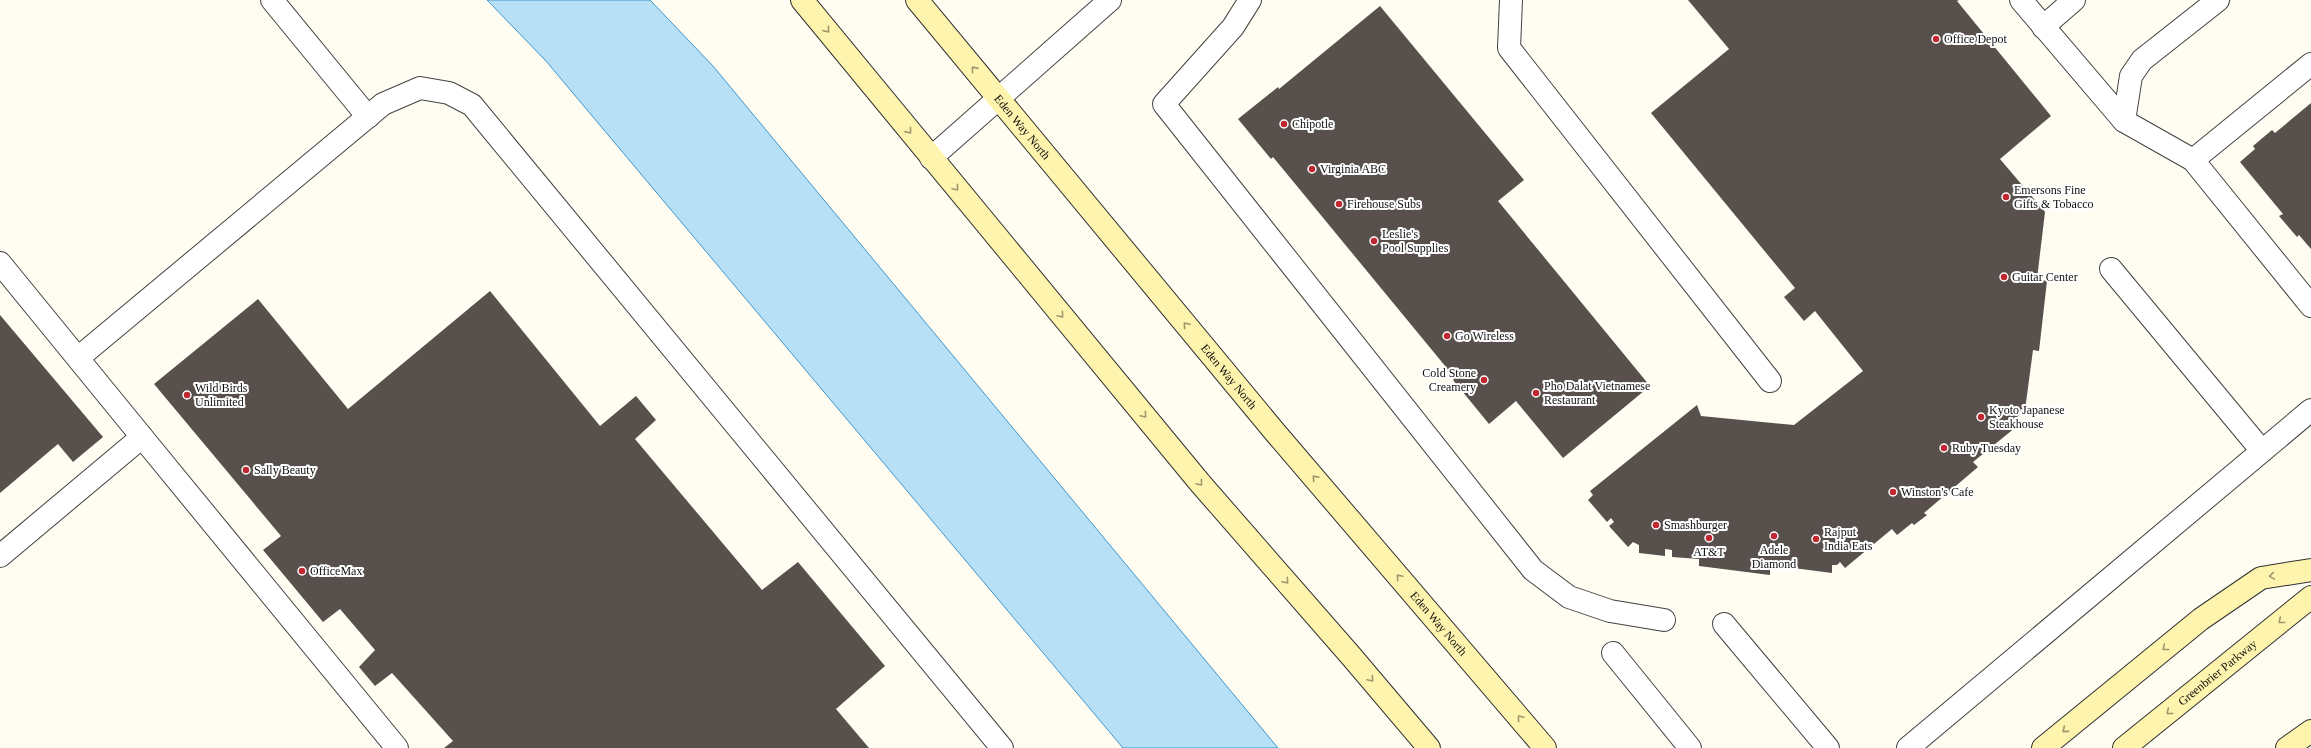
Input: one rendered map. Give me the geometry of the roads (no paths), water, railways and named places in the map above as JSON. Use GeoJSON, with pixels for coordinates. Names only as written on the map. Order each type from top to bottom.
{"type":"FeatureCollection","features":[{"type":"Feature","properties":{"kind":"street"},"geometry":{"type":"LineString","coordinates":[[272,0],[368,117]]}},
{"type":"Feature","properties":{"kind":"street"},"geometry":{"type":"LineString","coordinates":[[802,0],[1200,483],[1429,748]]}},
{"type":"Feature","properties":{"kind":"street","name":"Eden Way North"},"geometry":{"type":"LineString","coordinates":[[917,0],[1274,431],[1545,748]]}},
{"type":"Feature","properties":{"kind":"street"},"geometry":{"type":"LineString","coordinates":[[932,158],[1110,0]]}},
{"type":"Feature","properties":{"kind":"street"},"geometry":{"type":"LineString","coordinates":[[1250,0],[1232,27],[1164,104],[1533,570],[1569,597],[1610,611],[1664,620]]}},
{"type":"Feature","properties":{"kind":"street"},"geometry":{"type":"LineString","coordinates":[[1511,0],[1509,48],[1770,381]]}},
{"type":"Feature","properties":{"kind":"street"},"geometry":{"type":"LineString","coordinates":[[2021,0],[2124,121],[2193,160],[2311,306]]}},
{"type":"Feature","properties":{"kind":"street"},"geometry":{"type":"LineString","coordinates":[[2043,27],[2074,0]]}},
{"type":"Feature","properties":{"kind":"street"},"geometry":{"type":"LineString","coordinates":[[2124,121],[2131,76],[2142,60],[2218,0]]}},
{"type":"Feature","properties":{"kind":"street"},"geometry":{"type":"LineString","coordinates":[[2193,160],[2311,64]]}},
{"type":"Feature","properties":{"kind":"street"},"geometry":{"type":"LineString","coordinates":[[78,358],[383,104],[420,88],[450,93],[472,105],[1002,748]]}},
{"type":"Feature","properties":{"kind":"street"},"geometry":{"type":"LineString","coordinates":[[0,263],[397,748]]}},
{"type":"Feature","properties":{"kind":"street"},"geometry":{"type":"LineString","coordinates":[[2111,269],[2262,451]]}},
{"type":"Feature","properties":{"kind":"street"},"geometry":{"type":"LineString","coordinates":[[1908,748],[2311,410]]}},
{"type":"Feature","properties":{"kind":"street"},"geometry":{"type":"LineString","coordinates":[[0,556],[142,437]]}},
{"type":"Feature","properties":{"kind":"street"},"geometry":{"type":"LineString","coordinates":[[2043,748],[2202,619],[2261,578],[2311,570]]}},
{"type":"Feature","properties":{"kind":"street","name":"Greenbrier Parkway"},"geometry":{"type":"LineString","coordinates":[[2124,748],[2311,597]]}},
{"type":"Feature","properties":{"kind":"street"},"geometry":{"type":"LineString","coordinates":[[1724,624],[1828,748]]}},
{"type":"Feature","properties":{"kind":"street"},"geometry":{"type":"LineString","coordinates":[[1613,653],[1690,748]]}},
{"type":"Feature","properties":{"kind":"street"},"geometry":{"type":"LineString","coordinates":[[2287,748],[2311,731]]}},
{"type":"Feature","properties":{"kind":"water"},"geometry":{"type":"Polygon","coordinates":[[[487,0],[650,0],[713,66],[1278,748],[1123,748],[546,61],[487,0]]]}},
{"type":"Feature","properties":{"kind":"place","name":"Office Depot"},"geometry":{"type":"Point","coordinates":[1936,39]}},
{"type":"Feature","properties":{"kind":"place","name":"Chipotle"},"geometry":{"type":"Point","coordinates":[1284,124]}},
{"type":"Feature","properties":{"kind":"place","name":"Virginia ABC"},"geometry":{"type":"Point","coordinates":[1312,169]}},
{"type":"Feature","properties":{"kind":"place","name":"Emersons Fine Gifts & Tobacco"},"geometry":{"type":"Point","coordinates":[2006,197]}},
{"type":"Feature","properties":{"kind":"place","name":"Firehouse Subs"},"geometry":{"type":"Point","coordinates":[1339,204]}},
{"type":"Feature","properties":{"kind":"place","name":"Leslie's Pool Supplies"},"geometry":{"type":"Point","coordinates":[1374,241]}},
{"type":"Feature","properties":{"kind":"place","name":"Guitar Center"},"geometry":{"type":"Point","coordinates":[2004,277]}},
{"type":"Feature","properties":{"kind":"place","name":"Go Wireless"},"geometry":{"type":"Point","coordinates":[1447,336]}},
{"type":"Feature","properties":{"kind":"place","name":"Cold Stone Creamery"},"geometry":{"type":"Point","coordinates":[1484,380]}},
{"type":"Feature","properties":{"kind":"place","name":"Pho Dalat Vietnamese Restaurant"},"geometry":{"type":"Point","coordinates":[1536,393]}},
{"type":"Feature","properties":{"kind":"place","name":"Wild Birds Unlimited"},"geometry":{"type":"Point","coordinates":[187,395]}},
{"type":"Feature","properties":{"kind":"place","name":"Kyoto Japanese Steakhouse"},"geometry":{"type":"Point","coordinates":[1981,417]}},
{"type":"Feature","properties":{"kind":"place","name":"Ruby Tuesday"},"geometry":{"type":"Point","coordinates":[1944,448]}},
{"type":"Feature","properties":{"kind":"place","name":"Sally Beauty"},"geometry":{"type":"Point","coordinates":[246,470]}},
{"type":"Feature","properties":{"kind":"place","name":"Winston's Cafe"},"geometry":{"type":"Point","coordinates":[1893,492]}},
{"type":"Feature","properties":{"kind":"place","name":"Smashburger"},"geometry":{"type":"Point","coordinates":[1656,525]}},
{"type":"Feature","properties":{"kind":"place","name":"Adele Diamond"},"geometry":{"type":"Point","coordinates":[1774,536]}},
{"type":"Feature","properties":{"kind":"place","name":"AT&T"},"geometry":{"type":"Point","coordinates":[1709,538]}},
{"type":"Feature","properties":{"kind":"place","name":"Rajput India Eats"},"geometry":{"type":"Point","coordinates":[1816,539]}},
{"type":"Feature","properties":{"kind":"place","name":"OfficeMax"},"geometry":{"type":"Point","coordinates":[302,571]}}]}
